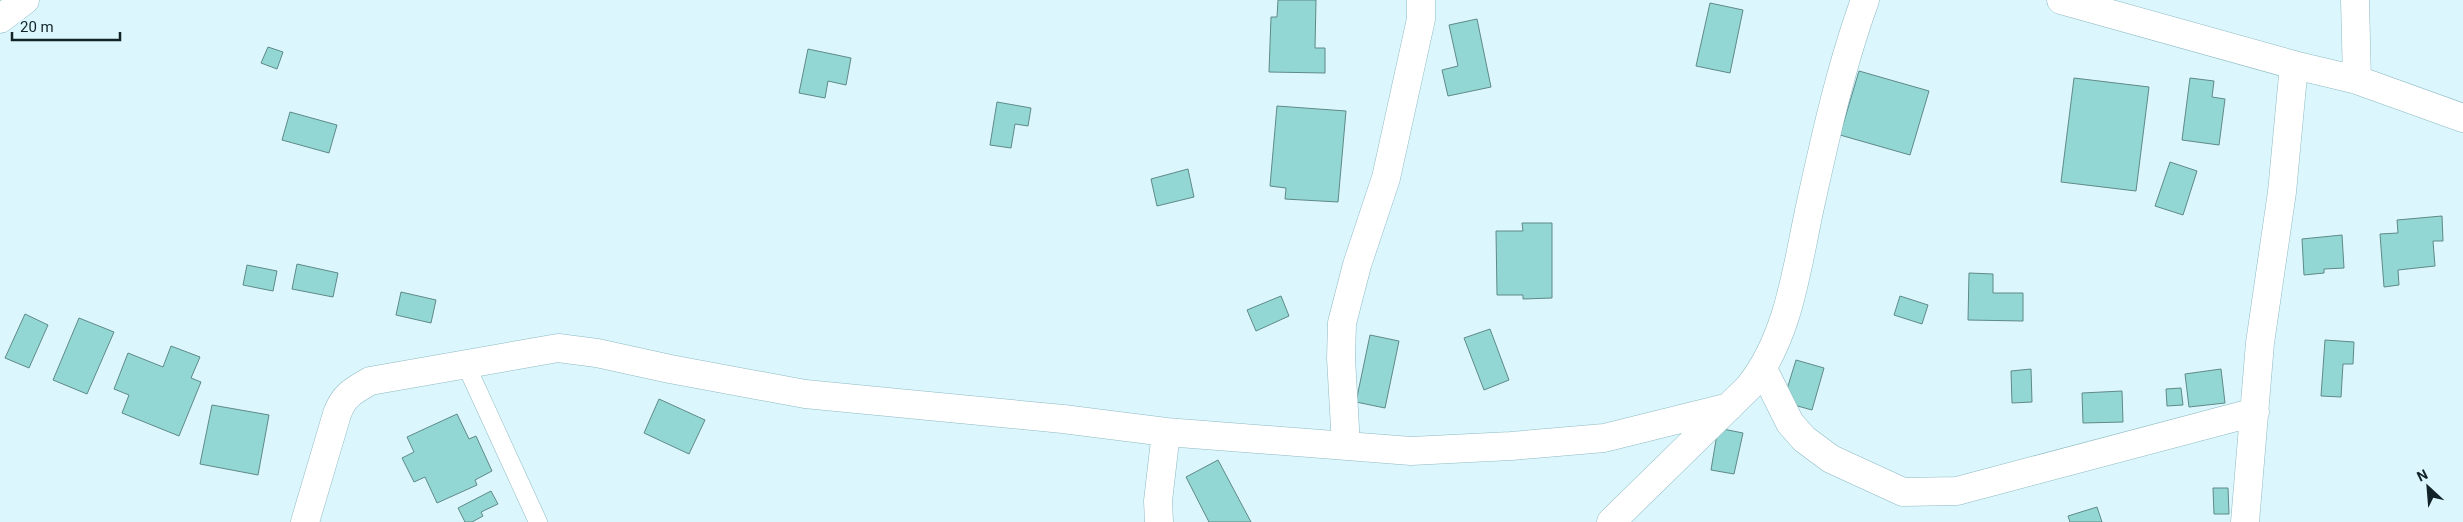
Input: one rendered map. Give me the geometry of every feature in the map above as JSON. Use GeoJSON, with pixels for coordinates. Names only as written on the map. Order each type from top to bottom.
{"type":"FeatureCollection","features":[{"type":"Feature","properties":{"kind":"street"},"geometry":{"type":"LineString","coordinates":[[0,19],[25,0]]}},
{"type":"Feature","properties":{"kind":"street"},"geometry":{"type":"LineString","coordinates":[[1346,446],[1342,322],[1357,265],[1386,178],[1421,19],[1421,0]]}},
{"type":"Feature","properties":{"kind":"street"},"geometry":{"type":"LineString","coordinates":[[1610,522],[1729,407],[1764,369],[1793,289],[1818,169],[1841,73],[1865,0]]}},
{"type":"Feature","properties":{"kind":"street"},"geometry":{"type":"LineString","coordinates":[[2061,0],[2294,65],[2357,80],[2463,118]]}},
{"type":"Feature","properties":{"kind":"street"},"geometry":{"type":"LineString","coordinates":[[2355,0],[2357,80]]}},
{"type":"Feature","properties":{"kind":"street"},"geometry":{"type":"LineString","coordinates":[[2245,522],[2260,343],[2282,192],[2294,65]]}},
{"type":"Feature","properties":{"kind":"street"},"geometry":{"type":"LineString","coordinates":[[305,522],[342,401],[354,390],[370,381],[558,348],[597,353],[670,369],[804,394],[1063,419],[1166,432],[1411,451],[1511,446],[1604,438],[1729,407]]}},
{"type":"Feature","properties":{"kind":"street"},"geometry":{"type":"LineString","coordinates":[[1764,369],[1790,423],[1804,439],[1831,458],[1903,492],[1932,493],[1957,491],[2255,412]]}},
{"type":"Feature","properties":{"kind":"street"},"geometry":{"type":"LineString","coordinates":[[1159,522],[1158,501],[1166,432]]}},
{"type":"Feature","properties":{"kind":"lane"},"geometry":{"type":"LineString","coordinates":[[466,365],[538,522]]}},
{"type":"Feature","properties":{"kind":"building"},"geometry":{"type":"Polygon","coordinates":[[[1278,0],[1316,0],[1315,48],[1325,48],[1325,73],[1269,72],[1271,17],[1277,17],[1278,0]]]}},
{"type":"Feature","properties":{"kind":"building"},"geometry":{"type":"Polygon","coordinates":[[[1710,3],[1743,10],[1730,73],[1696,66],[1710,3]]]}},
{"type":"Feature","properties":{"kind":"building"},"geometry":{"type":"Polygon","coordinates":[[[1477,19],[1491,87],[1448,96],[1442,70],[1458,66],[1449,25],[1477,19]]]}},
{"type":"Feature","properties":{"kind":"building"},"geometry":{"type":"Polygon","coordinates":[[[268,47],[283,52],[277,69],[261,63],[268,47]]]}},
{"type":"Feature","properties":{"kind":"building"},"geometry":{"type":"Polygon","coordinates":[[[808,49],[851,58],[846,85],[828,81],[825,98],[799,93],[808,49]]]}},
{"type":"Feature","properties":{"kind":"building"},"geometry":{"type":"Polygon","coordinates":[[[1859,71],[1929,91],[1910,155],[1840,135],[1859,71]]]}},
{"type":"Feature","properties":{"kind":"building"},"geometry":{"type":"Polygon","coordinates":[[[2074,78],[2149,87],[2136,191],[2061,182],[2074,78]]]}},
{"type":"Feature","properties":{"kind":"building"},"geometry":{"type":"Polygon","coordinates":[[[2190,78],[2214,81],[2212,97],[2225,99],[2219,145],[2182,140],[2190,78]]]}},
{"type":"Feature","properties":{"kind":"building"},"geometry":{"type":"Polygon","coordinates":[[[997,102],[1031,108],[1028,126],[1015,124],[1011,148],[990,145],[997,102]]]}},
{"type":"Feature","properties":{"kind":"building"},"geometry":{"type":"Polygon","coordinates":[[[1277,106],[1346,111],[1338,202],[1285,199],[1286,188],[1270,186],[1277,106]]]}},
{"type":"Feature","properties":{"kind":"building"},"geometry":{"type":"Polygon","coordinates":[[[290,112],[337,125],[329,153],[282,140],[290,112]]]}},
{"type":"Feature","properties":{"kind":"building"},"geometry":{"type":"Polygon","coordinates":[[[2170,162],[2197,171],[2183,215],[2155,206],[2170,162]]]}},
{"type":"Feature","properties":{"kind":"building"},"geometry":{"type":"Polygon","coordinates":[[[1188,169],[1194,197],[1157,206],[1151,179],[1188,169]]]}},
{"type":"Feature","properties":{"kind":"building"},"geometry":{"type":"Polygon","coordinates":[[[2442,216],[2443,241],[2433,241],[2435,266],[2398,270],[2399,285],[2384,287],[2380,234],[2398,233],[2397,220],[2442,216]]]}},
{"type":"Feature","properties":{"kind":"building"},"geometry":{"type":"Polygon","coordinates":[[[1522,223],[1552,223],[1552,298],[1523,299],[1523,295],[1497,295],[1496,231],[1523,231],[1522,223]]]}},
{"type":"Feature","properties":{"kind":"building"},"geometry":{"type":"Polygon","coordinates":[[[2342,235],[2344,268],[2324,269],[2324,273],[2304,275],[2302,239],[2342,235]]]}},
{"type":"Feature","properties":{"kind":"building"},"geometry":{"type":"Polygon","coordinates":[[[297,264],[338,273],[333,297],[292,289],[297,264]]]}},
{"type":"Feature","properties":{"kind":"building"},"geometry":{"type":"Polygon","coordinates":[[[247,265],[277,271],[273,291],[243,285],[247,265]]]}},
{"type":"Feature","properties":{"kind":"building"},"geometry":{"type":"Polygon","coordinates":[[[1969,273],[1993,274],[1993,293],[2023,293],[2023,321],[1968,320],[1969,273]]]}},
{"type":"Feature","properties":{"kind":"building"},"geometry":{"type":"Polygon","coordinates":[[[401,292],[436,300],[431,323],[396,315],[401,292]]]}},
{"type":"Feature","properties":{"kind":"building"},"geometry":{"type":"Polygon","coordinates":[[[1281,296],[1289,316],[1256,331],[1247,310],[1281,296]]]}},
{"type":"Feature","properties":{"kind":"building"},"geometry":{"type":"Polygon","coordinates":[[[1900,296],[1928,305],[1922,324],[1894,315],[1900,296]]]}},
{"type":"Feature","properties":{"kind":"building"},"geometry":{"type":"Polygon","coordinates":[[[25,314],[48,325],[29,368],[5,358],[25,314]]]}},
{"type":"Feature","properties":{"kind":"building"},"geometry":{"type":"Polygon","coordinates":[[[79,318],[114,332],[87,394],[53,380],[79,318]]]}},
{"type":"Feature","properties":{"kind":"building"},"geometry":{"type":"Polygon","coordinates":[[[1490,329],[1509,380],[1484,390],[1464,338],[1490,329]]]}},
{"type":"Feature","properties":{"kind":"building"},"geometry":{"type":"Polygon","coordinates":[[[1370,335],[1399,341],[1385,408],[1356,402],[1370,335]]]}},
{"type":"Feature","properties":{"kind":"building"},"geometry":{"type":"Polygon","coordinates":[[[2325,340],[2354,342],[2353,364],[2343,364],[2341,397],[2321,396],[2325,340]]]}},
{"type":"Feature","properties":{"kind":"building"},"geometry":{"type":"Polygon","coordinates":[[[171,346],[200,357],[191,378],[201,382],[179,436],[122,413],[129,395],[114,389],[128,353],[163,367],[171,346]]]}},
{"type":"Feature","properties":{"kind":"building"},"geometry":{"type":"Polygon","coordinates":[[[1796,360],[1824,368],[1812,410],[1783,402],[1796,360]]]}},
{"type":"Feature","properties":{"kind":"building"},"geometry":{"type":"Polygon","coordinates":[[[2031,369],[2032,402],[2012,403],[2011,371],[2031,369]]]}},
{"type":"Feature","properties":{"kind":"building"},"geometry":{"type":"Polygon","coordinates":[[[2221,369],[2225,403],[2189,407],[2185,374],[2221,369]]]}},
{"type":"Feature","properties":{"kind":"building"},"geometry":{"type":"Polygon","coordinates":[[[2181,388],[2183,405],[2167,406],[2166,389],[2181,388]]]}},
{"type":"Feature","properties":{"kind":"building"},"geometry":{"type":"Polygon","coordinates":[[[2122,391],[2123,422],[2083,423],[2082,393],[2122,391]]]}},
{"type":"Feature","properties":{"kind":"building"},"geometry":{"type":"Polygon","coordinates":[[[659,399],[705,420],[689,454],[644,433],[659,399]]]}},
{"type":"Feature","properties":{"kind":"building"},"geometry":{"type":"Polygon","coordinates":[[[212,405],[269,415],[258,475],[200,464],[212,405]]]}},
{"type":"Feature","properties":{"kind":"building"},"geometry":{"type":"Polygon","coordinates":[[[457,414],[469,439],[476,436],[492,471],[475,480],[477,485],[437,503],[425,477],[414,482],[402,458],[414,452],[407,437],[457,414]]]}},
{"type":"Feature","properties":{"kind":"building"},"geometry":{"type":"Polygon","coordinates":[[[1718,428],[1743,433],[1734,474],[1711,470],[1718,428]]]}},
{"type":"Feature","properties":{"kind":"building"},"geometry":{"type":"Polygon","coordinates":[[[1218,460],[1251,522],[1209,522],[1186,477],[1218,460]]]}},
{"type":"Feature","properties":{"kind":"building"},"geometry":{"type":"Polygon","coordinates":[[[2213,488],[2228,488],[2229,514],[2214,514],[2213,488]]]}},
{"type":"Feature","properties":{"kind":"building"},"geometry":{"type":"Polygon","coordinates":[[[491,491],[498,504],[481,512],[483,516],[472,522],[465,522],[458,508],[491,491]]]}},
{"type":"Feature","properties":{"kind":"building"},"geometry":{"type":"Polygon","coordinates":[[[2097,507],[2102,522],[2070,522],[2068,516],[2097,507]]]}}]}
